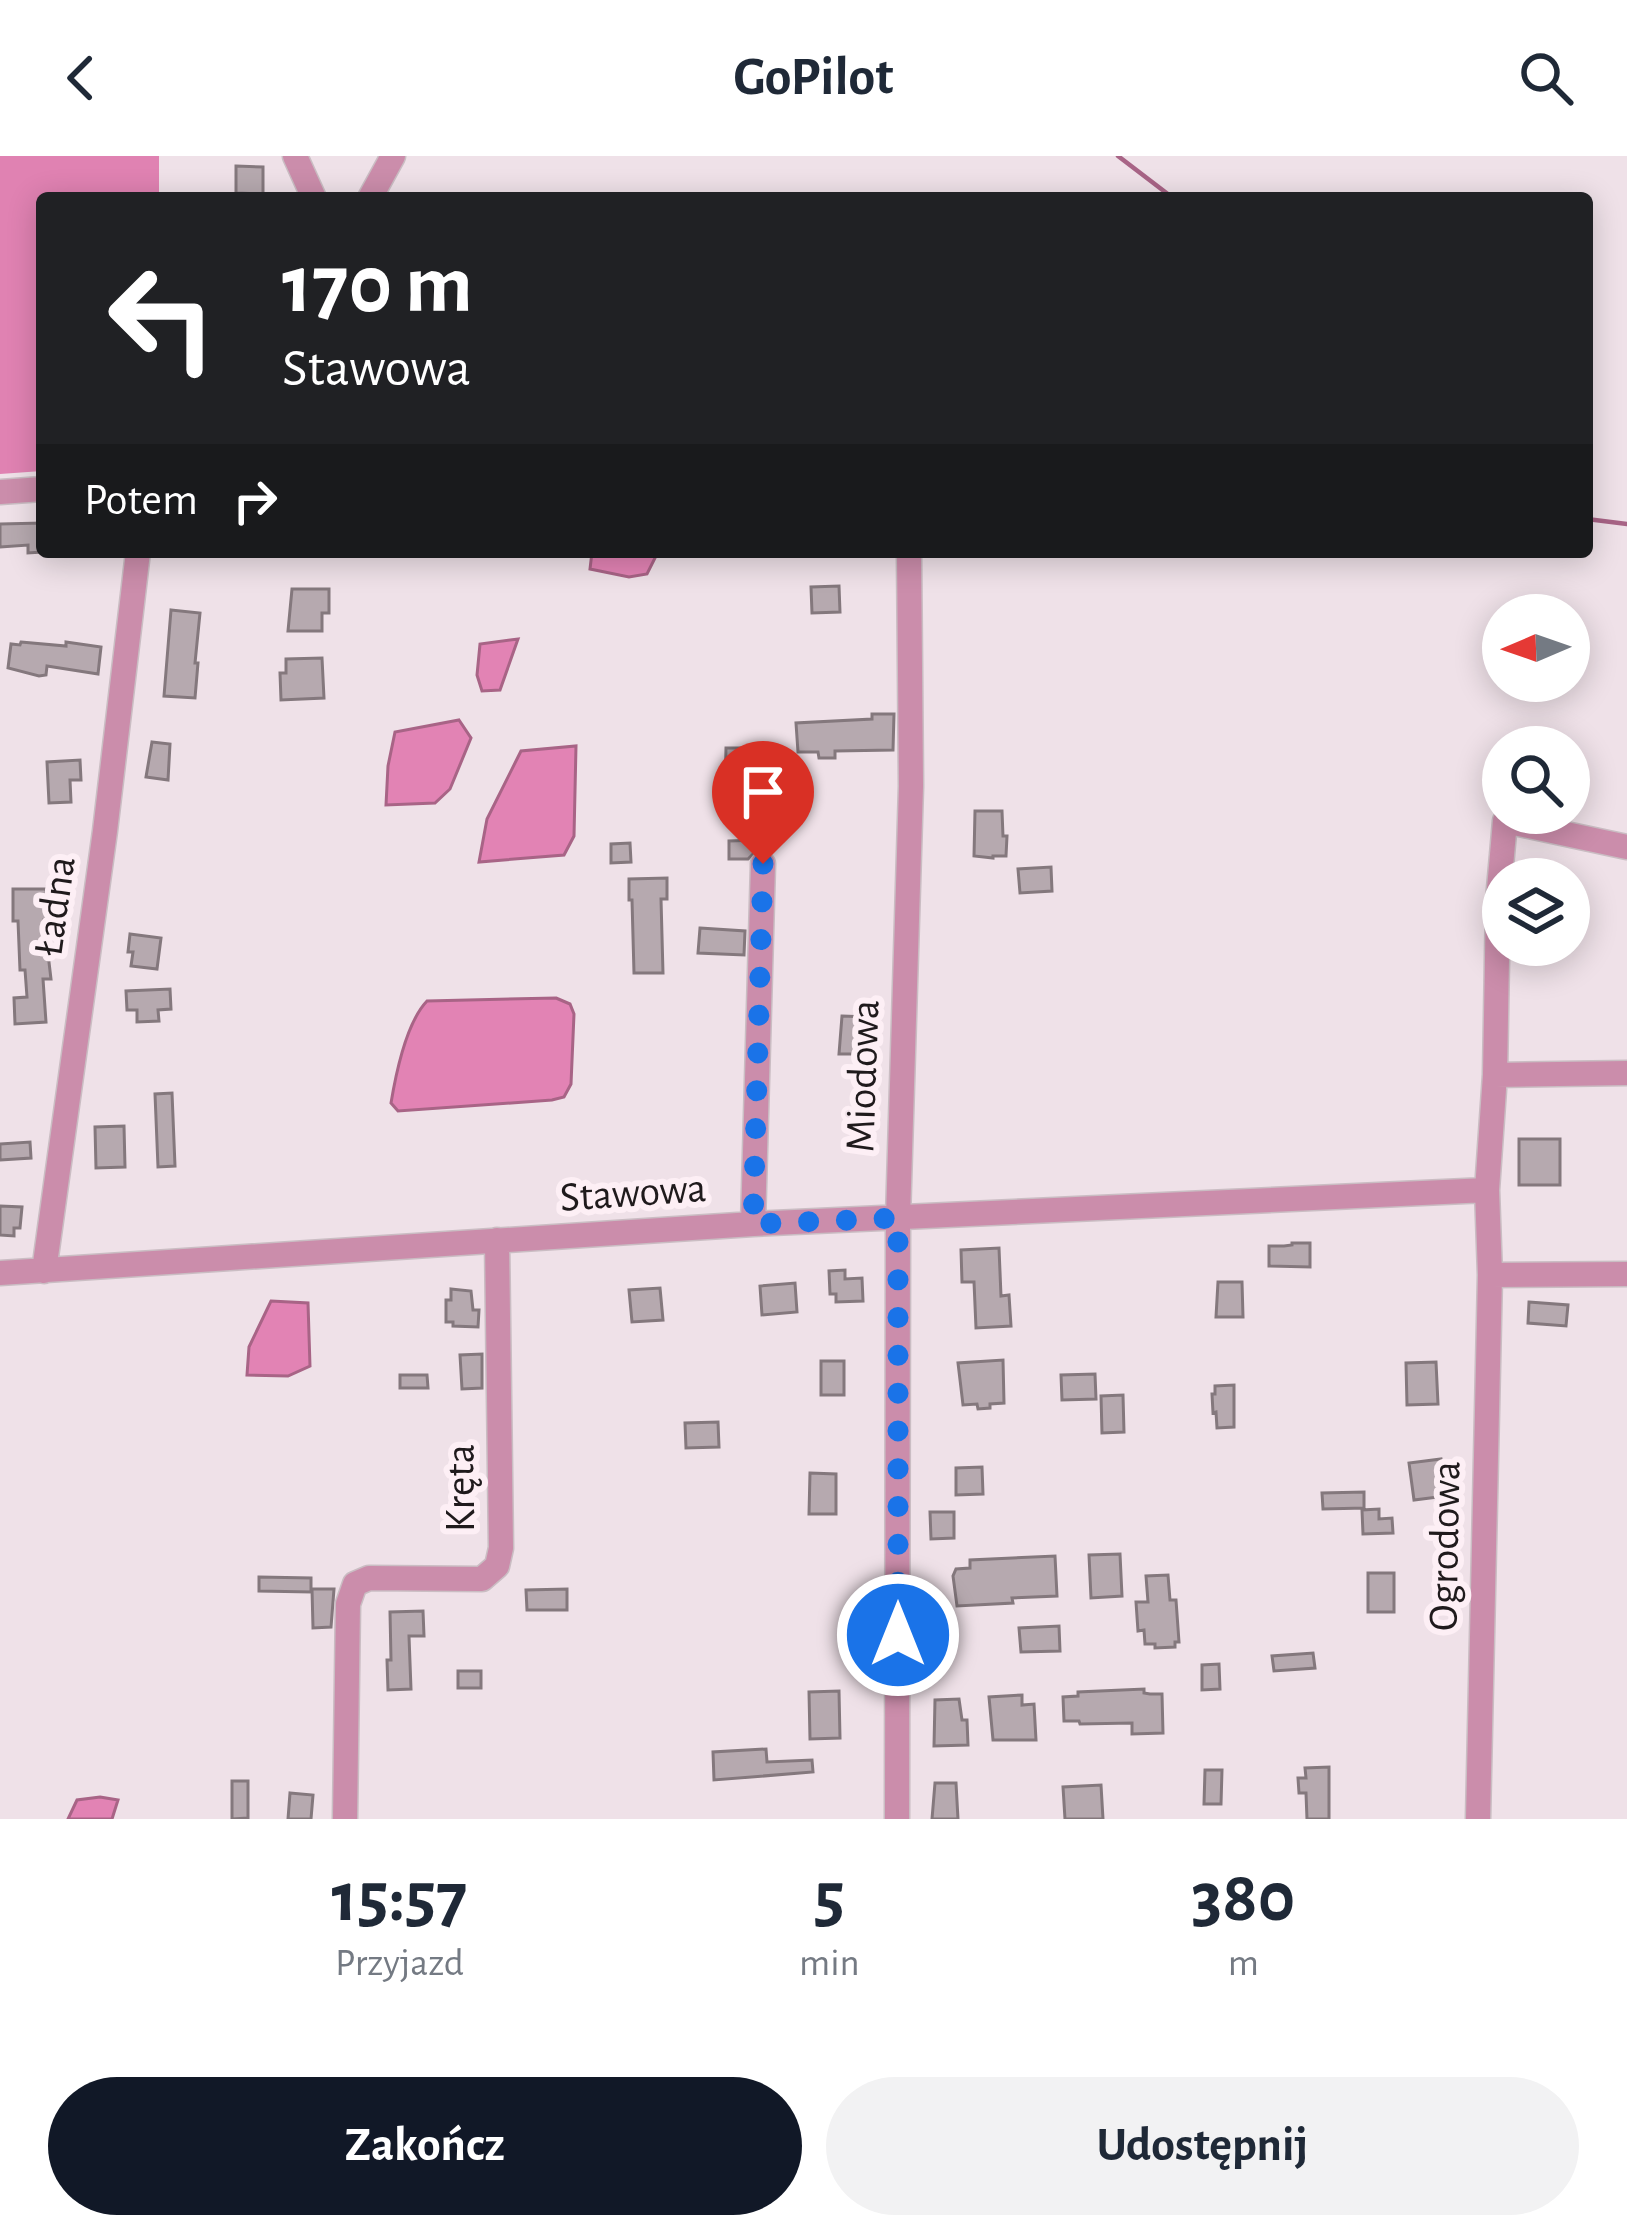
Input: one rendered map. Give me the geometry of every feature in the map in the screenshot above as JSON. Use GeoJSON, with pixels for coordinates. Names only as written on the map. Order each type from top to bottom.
{"type":"FeatureCollection","features":[{"type":"Feature","properties":{"kind":"street"},"geometry":{"type":"LineString","coordinates":[[295,156],[311,192]]}},
{"type":"Feature","properties":{"kind":"street"},"geometry":{"type":"LineString","coordinates":[[373,192],[393,156]]}},
{"type":"Feature","properties":{"kind":"street"},"geometry":{"type":"LineString","coordinates":[[0,492],[36,490]]}},
{"type":"Feature","properties":{"kind":"street","name":"Ładna"},"geometry":{"type":"LineString","coordinates":[[44,1271],[108,811],[137,558]]}},
{"type":"Feature","properties":{"kind":"street","name":"Miodowa"},"geometry":{"type":"LineString","coordinates":[[897,1819],[898,1218],[911,786],[909,558]]}},
{"type":"Feature","properties":{"kind":"street","name":"Ogrodowa"},"geometry":{"type":"LineString","coordinates":[[1478,1819],[1490,1275],[1487,1190],[1505,821],[1627,847]]}},
{"type":"Feature","properties":{"kind":"street"},"geometry":{"type":"LineString","coordinates":[[753,1224],[763,864]]}},
{"type":"Feature","properties":{"kind":"street"},"geometry":{"type":"LineString","coordinates":[[1496,1075],[1627,1073]]}},
{"type":"Feature","properties":{"kind":"street","name":"Stawowa"},"geometry":{"type":"LineString","coordinates":[[0,1273],[753,1224],[1487,1190]]}},
{"type":"Feature","properties":{"kind":"street","name":"Kręta"},"geometry":{"type":"LineString","coordinates":[[345,1819],[348,1604],[355,1584],[369,1579],[482,1579],[497,1566],[501,1548],[497,1240]]}},
{"type":"Feature","properties":{"kind":"street"},"geometry":{"type":"LineString","coordinates":[[1490,1275],[1627,1274]]}},
{"type":"Feature","properties":{"kind":"shaded area"},"geometry":{"type":"Polygon","coordinates":[[[0,156],[159,156],[159,192],[36,192],[36,471],[0,474],[0,156]]]}},
{"type":"Feature","properties":{"kind":"shaded area"},"geometry":{"type":"Polygon","coordinates":[[[591,558],[655,558],[647,574],[629,577],[590,569],[591,558]]]}},
{"type":"Feature","properties":{"kind":"shaded area"},"geometry":{"type":"Polygon","coordinates":[[[518,639],[500,690],[482,691],[477,675],[480,644],[518,639]]]}},
{"type":"Feature","properties":{"kind":"shaded area"},"geometry":{"type":"Polygon","coordinates":[[[459,720],[471,738],[450,789],[435,803],[386,805],[395,732],[459,720]]]}},
{"type":"Feature","properties":{"kind":"shaded area"},"geometry":{"type":"Polygon","coordinates":[[[576,746],[574,836],[564,855],[479,862],[487,819],[521,751],[576,746]]]}},
{"type":"Feature","properties":{"kind":"shaded area"},"geometry":{"type":"Polygon","coordinates":[[[556,998],[570,1004],[574,1014],[571,1084],[564,1097],[398,1111],[391,1103],[408,1035],[427,1001],[556,998]]]}},
{"type":"Feature","properties":{"kind":"shaded area"},"geometry":{"type":"Polygon","coordinates":[[[271,1301],[308,1303],[310,1366],[288,1376],[247,1375],[249,1347],[271,1301]]]}},
{"type":"Feature","properties":{"kind":"shaded area"},"geometry":{"type":"Polygon","coordinates":[[[77,1800],[118,1800],[112,1819],[68,1819],[77,1800]]]}},
{"type":"Feature","properties":{"kind":"building"},"geometry":{"type":"Polygon","coordinates":[[[236,166],[263,167],[263,192],[236,192],[236,166]]]}},
{"type":"Feature","properties":{"kind":"building"},"geometry":{"type":"Polygon","coordinates":[[[36,523],[36,552],[28,553],[28,545],[0,547],[0,524],[36,523]]]}},
{"type":"Feature","properties":{"kind":"building"},"geometry":{"type":"Polygon","coordinates":[[[839,586],[840,612],[812,613],[811,587],[839,586]]]}},
{"type":"Feature","properties":{"kind":"building"},"geometry":{"type":"Polygon","coordinates":[[[292,589],[329,589],[329,613],[322,613],[322,631],[288,631],[292,589]]]}},
{"type":"Feature","properties":{"kind":"building"},"geometry":{"type":"Polygon","coordinates":[[[171,610],[200,613],[195,698],[164,696],[171,610]]]}},
{"type":"Feature","properties":{"kind":"building"},"geometry":{"type":"Polygon","coordinates":[[[11,644],[101,647],[98,674],[47,666],[46,675],[39,676],[8,668],[11,644]]]}},
{"type":"Feature","properties":{"kind":"building"},"geometry":{"type":"Polygon","coordinates":[[[322,658],[324,698],[281,700],[280,673],[286,673],[286,659],[322,658]]]}},
{"type":"Feature","properties":{"kind":"building"},"geometry":{"type":"Polygon","coordinates":[[[872,714],[894,714],[893,750],[835,751],[835,758],[798,752],[796,723],[872,719],[872,714]]]}},
{"type":"Feature","properties":{"kind":"building"},"geometry":{"type":"Polygon","coordinates":[[[152,742],[170,744],[168,780],[146,777],[152,742]]]}},
{"type":"Feature","properties":{"kind":"building"},"geometry":{"type":"Polygon","coordinates":[[[726,748],[746,748],[749,791],[725,792],[726,748]]]}},
{"type":"Feature","properties":{"kind":"building"},"geometry":{"type":"Polygon","coordinates":[[[80,760],[81,780],[70,780],[71,802],[49,803],[47,762],[80,760]]]}},
{"type":"Feature","properties":{"kind":"building"},"geometry":{"type":"Polygon","coordinates":[[[975,811],[1002,811],[1006,856],[974,856],[975,811]]]}},
{"type":"Feature","properties":{"kind":"building"},"geometry":{"type":"Polygon","coordinates":[[[759,840],[759,848],[748,859],[729,859],[729,841],[759,840]]]}},
{"type":"Feature","properties":{"kind":"building"},"geometry":{"type":"Polygon","coordinates":[[[630,843],[631,862],[611,863],[611,844],[630,843]]]}},
{"type":"Feature","properties":{"kind":"building"},"geometry":{"type":"Polygon","coordinates":[[[1051,867],[1052,891],[1020,893],[1018,869],[1051,867]]]}},
{"type":"Feature","properties":{"kind":"building"},"geometry":{"type":"Polygon","coordinates":[[[667,878],[667,899],[661,899],[663,973],[634,973],[629,879],[667,878]]]}},
{"type":"Feature","properties":{"kind":"building"},"geometry":{"type":"Polygon","coordinates":[[[13,889],[46,889],[44,920],[51,979],[43,979],[46,1022],[15,1024],[14,998],[27,997],[25,970],[20,970],[18,921],[13,921],[13,889]]]}},
{"type":"Feature","properties":{"kind":"building"},"geometry":{"type":"Polygon","coordinates":[[[700,928],[745,931],[744,955],[698,953],[700,928]]]}},
{"type":"Feature","properties":{"kind":"building"},"geometry":{"type":"Polygon","coordinates":[[[130,934],[161,938],[157,969],[131,966],[130,934]]]}},
{"type":"Feature","properties":{"kind":"building"},"geometry":{"type":"Polygon","coordinates":[[[170,989],[171,1009],[158,1010],[159,1021],[137,1022],[137,1010],[127,1010],[126,991],[170,989]]]}},
{"type":"Feature","properties":{"kind":"building"},"geometry":{"type":"Polygon","coordinates":[[[842,1016],[868,1017],[868,1054],[839,1054],[842,1016]]]}},
{"type":"Feature","properties":{"kind":"building"},"geometry":{"type":"Polygon","coordinates":[[[172,1093],[175,1166],[158,1167],[155,1094],[172,1093]]]}},
{"type":"Feature","properties":{"kind":"building"},"geometry":{"type":"Polygon","coordinates":[[[124,1126],[125,1167],[96,1168],[95,1127],[124,1126]]]}},
{"type":"Feature","properties":{"kind":"building"},"geometry":{"type":"Polygon","coordinates":[[[1519,1139],[1560,1139],[1560,1185],[1519,1185],[1519,1139]]]}},
{"type":"Feature","properties":{"kind":"building"},"geometry":{"type":"Polygon","coordinates":[[[30,1142],[31,1158],[0,1160],[0,1144],[30,1142]]]}},
{"type":"Feature","properties":{"kind":"building"},"geometry":{"type":"Polygon","coordinates":[[[0,1206],[22,1207],[20,1228],[14,1228],[14,1236],[0,1235],[0,1206]]]}},
{"type":"Feature","properties":{"kind":"building"},"geometry":{"type":"Polygon","coordinates":[[[1310,1243],[1310,1267],[1269,1266],[1269,1246],[1310,1243]]]}},
{"type":"Feature","properties":{"kind":"building"},"geometry":{"type":"Polygon","coordinates":[[[999,1248],[1001,1296],[1009,1295],[1011,1326],[976,1328],[974,1282],[962,1282],[961,1250],[999,1248]]]}},
{"type":"Feature","properties":{"kind":"building"},"geometry":{"type":"Polygon","coordinates":[[[845,1270],[845,1279],[862,1278],[863,1301],[836,1302],[836,1294],[830,1294],[829,1271],[845,1270]]]}},
{"type":"Feature","properties":{"kind":"building"},"geometry":{"type":"Polygon","coordinates":[[[1218,1282],[1242,1282],[1243,1317],[1216,1317],[1218,1282]]]}},
{"type":"Feature","properties":{"kind":"building"},"geometry":{"type":"Polygon","coordinates":[[[795,1283],[797,1312],[762,1315],[760,1286],[795,1283]]]}},
{"type":"Feature","properties":{"kind":"building"},"geometry":{"type":"Polygon","coordinates":[[[660,1288],[663,1320],[632,1322],[629,1290],[660,1288]]]}},
{"type":"Feature","properties":{"kind":"building"},"geometry":{"type":"Polygon","coordinates":[[[451,1289],[471,1291],[473,1310],[479,1310],[478,1327],[446,1322],[451,1289]]]}},
{"type":"Feature","properties":{"kind":"building"},"geometry":{"type":"Polygon","coordinates":[[[1529,1302],[1568,1305],[1566,1326],[1528,1323],[1529,1302]]]}},
{"type":"Feature","properties":{"kind":"building"},"geometry":{"type":"Polygon","coordinates":[[[482,1354],[482,1388],[462,1389],[460,1355],[482,1354]]]}},
{"type":"Feature","properties":{"kind":"building"},"geometry":{"type":"Polygon","coordinates":[[[1003,1360],[1004,1403],[978,1409],[977,1404],[963,1405],[958,1363],[1003,1360]]]}},
{"type":"Feature","properties":{"kind":"building"},"geometry":{"type":"Polygon","coordinates":[[[821,1361],[844,1361],[844,1395],[821,1395],[821,1361]]]}},
{"type":"Feature","properties":{"kind":"building"},"geometry":{"type":"Polygon","coordinates":[[[1436,1362],[1438,1404],[1407,1405],[1406,1363],[1436,1362]]]}},
{"type":"Feature","properties":{"kind":"building"},"geometry":{"type":"Polygon","coordinates":[[[1095,1374],[1096,1399],[1062,1400],[1061,1375],[1095,1374]]]}},
{"type":"Feature","properties":{"kind":"building"},"geometry":{"type":"Polygon","coordinates":[[[400,1375],[427,1375],[428,1388],[400,1388],[400,1375]]]}},
{"type":"Feature","properties":{"kind":"building"},"geometry":{"type":"Polygon","coordinates":[[[1234,1385],[1234,1427],[1217,1428],[1215,1386],[1234,1385]]]}},
{"type":"Feature","properties":{"kind":"building"},"geometry":{"type":"Polygon","coordinates":[[[1123,1395],[1124,1432],[1102,1433],[1101,1396],[1123,1395]]]}},
{"type":"Feature","properties":{"kind":"building"},"geometry":{"type":"Polygon","coordinates":[[[718,1422],[719,1447],[686,1448],[685,1423],[718,1422]]]}},
{"type":"Feature","properties":{"kind":"building"},"geometry":{"type":"Polygon","coordinates":[[[1441,1459],[1446,1496],[1414,1500],[1409,1463],[1441,1459]]]}},
{"type":"Feature","properties":{"kind":"building"},"geometry":{"type":"Polygon","coordinates":[[[982,1467],[983,1494],[956,1495],[956,1468],[982,1467]]]}},
{"type":"Feature","properties":{"kind":"building"},"geometry":{"type":"Polygon","coordinates":[[[810,1473],[836,1474],[836,1514],[809,1514],[810,1473]]]}},
{"type":"Feature","properties":{"kind":"building"},"geometry":{"type":"Polygon","coordinates":[[[1364,1492],[1364,1508],[1323,1509],[1322,1493],[1364,1492]]]}},
{"type":"Feature","properties":{"kind":"building"},"geometry":{"type":"Polygon","coordinates":[[[1379,1509],[1379,1519],[1392,1518],[1393,1533],[1363,1534],[1362,1510],[1379,1509]]]}},
{"type":"Feature","properties":{"kind":"building"},"geometry":{"type":"Polygon","coordinates":[[[930,1512],[954,1512],[954,1538],[931,1539],[930,1512]]]}},
{"type":"Feature","properties":{"kind":"building"},"geometry":{"type":"Polygon","coordinates":[[[1120,1554],[1122,1596],[1091,1598],[1089,1555],[1120,1554]]]}},
{"type":"Feature","properties":{"kind":"building"},"geometry":{"type":"Polygon","coordinates":[[[1055,1556],[1057,1596],[957,1606],[953,1576],[956,1569],[970,1568],[970,1560],[1055,1556]]]}},
{"type":"Feature","properties":{"kind":"building"},"geometry":{"type":"Polygon","coordinates":[[[1368,1573],[1394,1573],[1394,1612],[1368,1612],[1368,1573]]]}},
{"type":"Feature","properties":{"kind":"building"},"geometry":{"type":"Polygon","coordinates":[[[1168,1575],[1170,1600],[1176,1600],[1179,1642],[1175,1647],[1155,1648],[1155,1644],[1145,1644],[1144,1630],[1138,1631],[1136,1602],[1148,1602],[1146,1576],[1168,1575]]]}},
{"type":"Feature","properties":{"kind":"building"},"geometry":{"type":"Polygon","coordinates":[[[259,1577],[311,1578],[311,1592],[259,1591],[259,1577]]]}},
{"type":"Feature","properties":{"kind":"building"},"geometry":{"type":"Polygon","coordinates":[[[312,1589],[334,1589],[331,1627],[313,1628],[312,1589]]]}},
{"type":"Feature","properties":{"kind":"building"},"geometry":{"type":"Polygon","coordinates":[[[567,1589],[567,1610],[527,1610],[526,1590],[567,1589]]]}},
{"type":"Feature","properties":{"kind":"building"},"geometry":{"type":"Polygon","coordinates":[[[423,1611],[424,1636],[409,1636],[411,1689],[388,1690],[390,1612],[423,1611]]]}},
{"type":"Feature","properties":{"kind":"building"},"geometry":{"type":"Polygon","coordinates":[[[1059,1626],[1060,1651],[1021,1652],[1019,1628],[1059,1626]]]}},
{"type":"Feature","properties":{"kind":"building"},"geometry":{"type":"Polygon","coordinates":[[[1313,1653],[1315,1668],[1274,1671],[1272,1656],[1313,1653]]]}},
{"type":"Feature","properties":{"kind":"building"},"geometry":{"type":"Polygon","coordinates":[[[1219,1664],[1220,1689],[1202,1690],[1202,1665],[1219,1664]]]}},
{"type":"Feature","properties":{"kind":"building"},"geometry":{"type":"Polygon","coordinates":[[[458,1671],[481,1671],[481,1688],[458,1688],[458,1671]]]}},
{"type":"Feature","properties":{"kind":"building"},"geometry":{"type":"Polygon","coordinates":[[[1144,1689],[1144,1693],[1162,1694],[1163,1733],[1132,1734],[1132,1723],[1064,1721],[1063,1697],[1144,1689]]]}},
{"type":"Feature","properties":{"kind":"building"},"geometry":{"type":"Polygon","coordinates":[[[839,1691],[840,1738],[810,1739],[809,1692],[839,1691]]]}},
{"type":"Feature","properties":{"kind":"building"},"geometry":{"type":"Polygon","coordinates":[[[1022,1695],[1022,1705],[1034,1704],[1036,1740],[993,1740],[989,1697],[1022,1695]]]}},
{"type":"Feature","properties":{"kind":"building"},"geometry":{"type":"Polygon","coordinates":[[[959,1699],[962,1720],[967,1720],[968,1745],[934,1746],[935,1700],[959,1699]]]}},
{"type":"Feature","properties":{"kind":"building"},"geometry":{"type":"Polygon","coordinates":[[[766,1749],[767,1762],[812,1760],[813,1772],[714,1780],[713,1752],[766,1749]]]}},
{"type":"Feature","properties":{"kind":"building"},"geometry":{"type":"Polygon","coordinates":[[[1329,1767],[1329,1819],[1307,1819],[1306,1793],[1299,1793],[1298,1778],[1306,1778],[1305,1768],[1329,1767]]]}},
{"type":"Feature","properties":{"kind":"building"},"geometry":{"type":"Polygon","coordinates":[[[1205,1770],[1222,1770],[1221,1804],[1204,1804],[1205,1770]]]}},
{"type":"Feature","properties":{"kind":"building"},"geometry":{"type":"Polygon","coordinates":[[[232,1781],[248,1781],[248,1818],[232,1819],[232,1781]]]}},
{"type":"Feature","properties":{"kind":"building"},"geometry":{"type":"Polygon","coordinates":[[[935,1783],[956,1783],[958,1819],[932,1819],[935,1783]]]}},
{"type":"Feature","properties":{"kind":"building"},"geometry":{"type":"Polygon","coordinates":[[[1101,1785],[1103,1819],[1065,1819],[1063,1787],[1101,1785]]]}},
{"type":"Feature","properties":{"kind":"building"},"geometry":{"type":"Polygon","coordinates":[[[290,1793],[313,1795],[311,1819],[288,1819],[290,1793]]]}},
{"type":"Feature","properties":{"kind":"waterway"},"geometry":{"type":"LineString","coordinates":[[1118,156],[1165,192]]}},
{"type":"Feature","properties":{"kind":"waterway"},"geometry":{"type":"LineString","coordinates":[[1593,520],[1627,524]]}},
{"type":"Feature","properties":{"kind":"route"},"geometry":{"type":"LineString","coordinates":[[763,864],[753,1224],[898,1218],[898,1635]]}}]}
